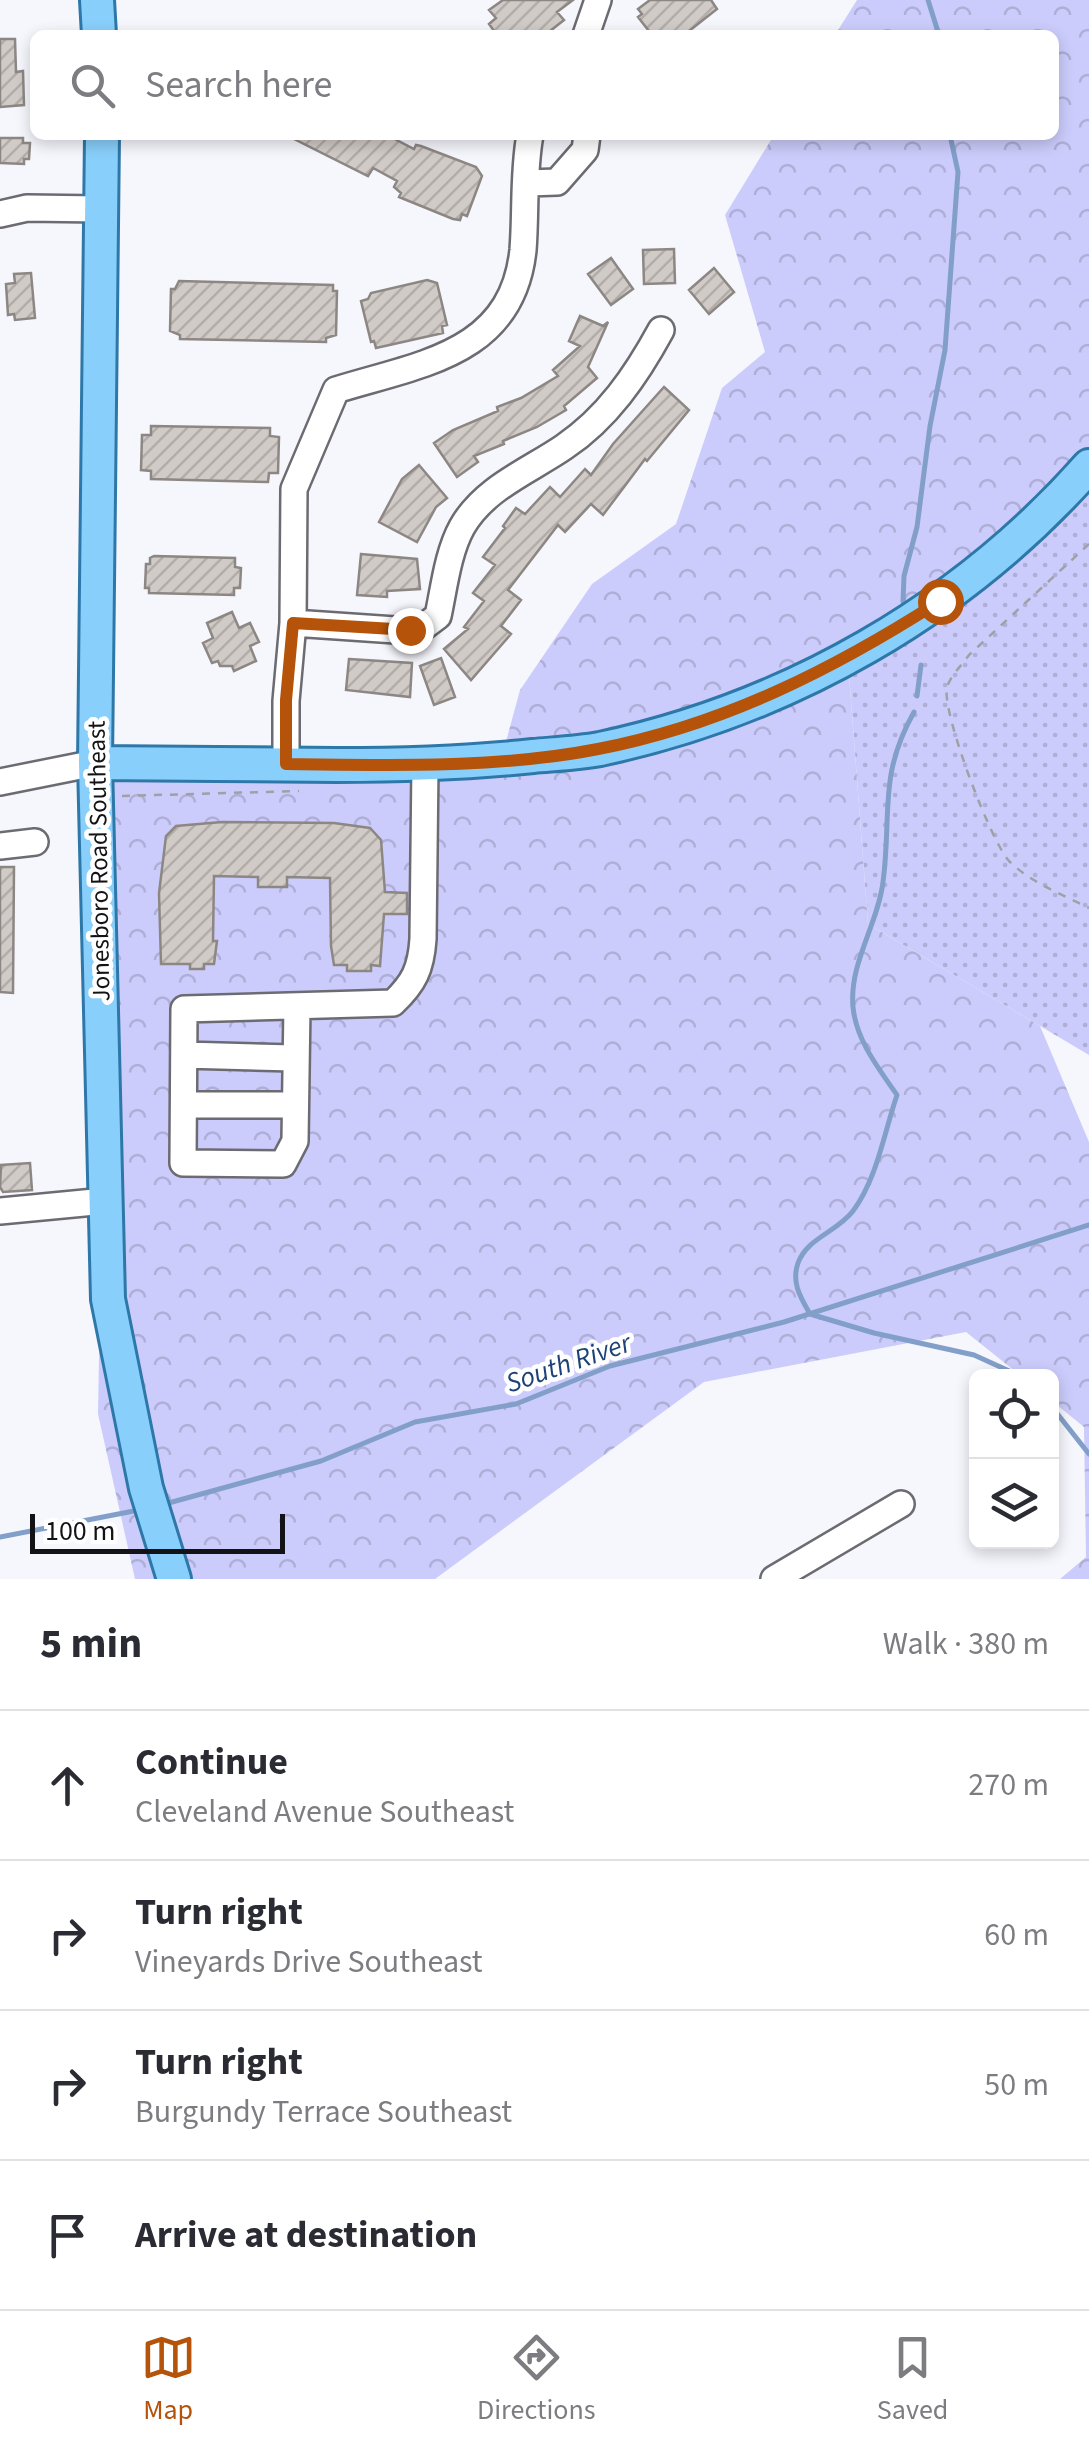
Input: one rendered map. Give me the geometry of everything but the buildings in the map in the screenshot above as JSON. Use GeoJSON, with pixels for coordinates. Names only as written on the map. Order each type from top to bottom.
{"type":"FeatureCollection","features":[{"type":"Feature","properties":{"kind":"main road"},"geometry":{"type":"LineString","coordinates":[[97,0],[100,30]]}},
{"type":"Feature","properties":{"kind":"main road","name":"Jonesboro Road Southeast"},"geometry":{"type":"LineString","coordinates":[[102,140],[95,763],[108,1299],[146,1488],[170,1567]]}},
{"type":"Feature","properties":{"kind":"main road"},"geometry":{"type":"LineString","coordinates":[[95,763],[426,765],[597,750],[688,726],[779,692],[858,653],[940,601],[1003,551],[1089,466]]}},
{"type":"Feature","properties":{"kind":"street"},"geometry":{"type":"LineString","coordinates":[[588,30],[598,0]]}},
{"type":"Feature","properties":{"kind":"street"},"geometry":{"type":"LineString","coordinates":[[286,764],[294,489],[326,406],[336,390],[432,360],[480,338],[505,310],[517,282],[522,254],[529,140]]}},
{"type":"Feature","properties":{"kind":"street"},"geometry":{"type":"LineString","coordinates":[[528,183],[556,182],[585,150],[586,140]]}},
{"type":"Feature","properties":{"kind":"street"},"geometry":{"type":"LineString","coordinates":[[0,214],[27,208],[100,209]]}},
{"type":"Feature","properties":{"kind":"street"},"geometry":{"type":"LineString","coordinates":[[293,623],[410,630],[438,616],[462,527],[516,473],[564,446],[606,412],[640,370],[661,330]]}},
{"type":"Feature","properties":{"kind":"street"},"geometry":{"type":"LineString","coordinates":[[0,782],[95,763]]}},
{"type":"Feature","properties":{"kind":"street"},"geometry":{"type":"LineString","coordinates":[[297,1006],[295,1141],[284,1164],[183,1163],[184,1009],[393,1003],[412,984],[422,955],[426,765]]}},
{"type":"Feature","properties":{"kind":"street"},"geometry":{"type":"LineString","coordinates":[[0,846],[35,842]]}},
{"type":"Feature","properties":{"kind":"street"},"geometry":{"type":"LineString","coordinates":[[184,1055],[294,1058]]}},
{"type":"Feature","properties":{"kind":"street"},"geometry":{"type":"LineString","coordinates":[[184,1105],[295,1106]]}},
{"type":"Feature","properties":{"kind":"street"},"geometry":{"type":"LineString","coordinates":[[0,1211],[106,1200]]}},
{"type":"Feature","properties":{"kind":"street"},"geometry":{"type":"LineString","coordinates":[[774,1579],[902,1504]]}},
{"type":"Feature","properties":{"kind":"path"},"geometry":{"type":"LineString","coordinates":[[1089,544],[970,656],[954,675],[946,702],[1000,850],[1023,872],[1089,908]]}},
{"type":"Feature","properties":{"kind":"green space"},"geometry":{"type":"Polygon","coordinates":[[[857,0],[1089,0],[1089,462],[965,581],[847,648],[868,924],[1040,1026],[1089,1142],[1089,1579],[1060,1579],[1086,1557],[1084,1427],[1059,1407],[1059,1369],[1012,1369],[966,1332],[704,1382],[435,1579],[135,1579],[98,1414],[104,1080],[93,771],[504,749],[520,690],[592,584],[676,524],[722,388],[765,352],[725,215],[771,140],[1059,140],[1059,30],[838,30],[857,0]]]}},
{"type":"Feature","properties":{"kind":"green space"},"geometry":{"type":"Polygon","coordinates":[[[1089,462],[1089,1055],[868,924],[847,648],[1089,462]]]}},
{"type":"Feature","properties":{"kind":"waterway"},"geometry":{"type":"LineString","coordinates":[[928,0],[937,30]]}},
{"type":"Feature","properties":{"kind":"waterway"},"geometry":{"type":"LineString","coordinates":[[903,602],[904,576],[917,527],[945,350],[958,172],[951,140]]}},
{"type":"Feature","properties":{"kind":"waterway"},"geometry":{"type":"LineString","coordinates":[[917,696],[921,665]]}},
{"type":"Feature","properties":{"kind":"waterway"},"geometry":{"type":"LineString","coordinates":[[914,712],[895,756],[888,796],[883,882],[853,991],[859,1031],[869,1054],[897,1095],[874,1170],[861,1198],[846,1218],[802,1254],[796,1284],[810,1314],[974,1355],[1005,1369]]}},
{"type":"Feature","properties":{"kind":"waterway","name":"South River"},"geometry":{"type":"LineString","coordinates":[[165,1504],[321,1461],[415,1422],[516,1404],[610,1366],[784,1322],[1089,1225]]}},
{"type":"Feature","properties":{"kind":"waterway"},"geometry":{"type":"LineString","coordinates":[[1059,1416],[1089,1454]]}},
{"type":"Feature","properties":{"kind":"waterway","name":"South River"},"geometry":{"type":"LineString","coordinates":[[0,1537],[139,1510]]}},
{"type":"Feature","properties":{"kind":"route"},"geometry":{"type":"LineString","coordinates":[[410,630],[293,623],[286,700],[286,764],[447,765],[597,750],[688,726],[779,692],[858,653],[940,601]]}}]}
